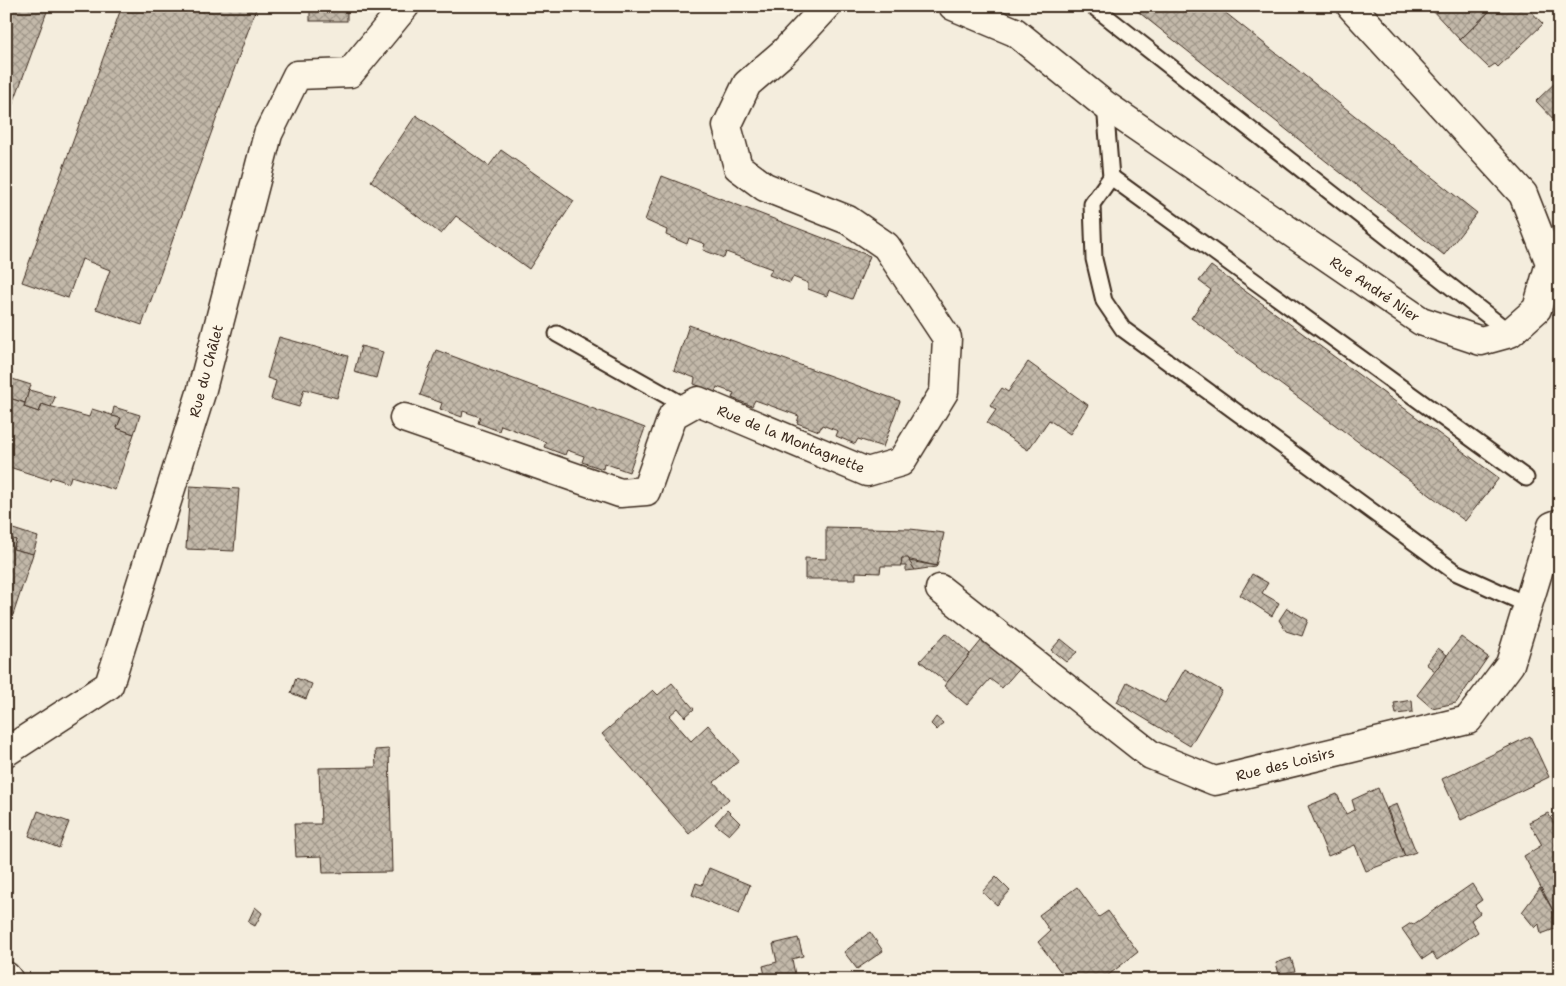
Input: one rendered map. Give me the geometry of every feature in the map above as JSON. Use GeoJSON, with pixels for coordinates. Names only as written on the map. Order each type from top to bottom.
{"type":"FeatureCollection","features":[{"type":"Feature","properties":{"kind":"street","name":"Rue du Châlet"},"geometry":{"type":"LineString","coordinates":[[6,752],[109,685],[201,394],[268,134],[297,75],[350,73],[405,6]]}},
{"type":"Feature","properties":{"kind":"street","name":"Rue de la Montagnette"},"geometry":{"type":"LineString","coordinates":[[687,407],[698,401],[867,472],[901,462],[944,392],[947,338],[886,246],[848,220],[765,187],[738,167],[726,126],[747,84],[784,52],[827,6]]}},
{"type":"Feature","properties":{"kind":"street","name":"Rue André Nier"},"geometry":{"type":"LineString","coordinates":[[953,6],[1015,32],[1104,105],[1420,321],[1481,341],[1510,333],[1537,309],[1550,262],[1523,194],[1351,6]]}},
{"type":"Feature","properties":{"kind":"street"},"geometry":{"type":"LineString","coordinates":[[404,418],[620,494],[646,492],[673,416],[687,407]]}},
{"type":"Feature","properties":{"kind":"street","name":"Rue des Loisirs"},"geometry":{"type":"LineString","coordinates":[[940,589],[1151,755],[1214,781],[1468,720],[1510,664],[1556,524]]}},
{"type":"Feature","properties":{"kind":"street"},"geometry":{"type":"LineString","coordinates":[[6,976],[9,980]]}},
{"type":"Feature","properties":{"kind":"lane"},"geometry":{"type":"LineString","coordinates":[[1093,6],[1510,333]]}},
{"type":"Feature","properties":{"kind":"lane"},"geometry":{"type":"LineString","coordinates":[[1104,105],[1111,177],[1092,204],[1094,259],[1104,300],[1123,329],[1455,572],[1528,605]]}},
{"type":"Feature","properties":{"kind":"lane"},"geometry":{"type":"LineString","coordinates":[[1111,177],[1526,478]]}},
{"type":"Feature","properties":{"kind":"lane"},"geometry":{"type":"LineString","coordinates":[[557,334],[687,407]]}},
{"type":"Feature","properties":{"kind":"building"},"geometry":{"type":"Polygon","coordinates":[[[6,6],[49,6],[6,123],[6,6]]]}},
{"type":"Feature","properties":{"kind":"building"},"geometry":{"type":"Polygon","coordinates":[[[122,6],[188,6],[203,12],[205,6],[257,6],[142,325],[96,309],[110,270],[82,259],[68,298],[22,282],[122,6]]]}},
{"type":"Feature","properties":{"kind":"building"},"geometry":{"type":"Polygon","coordinates":[[[310,6],[347,6],[347,21],[310,21],[310,6]]]}},
{"type":"Feature","properties":{"kind":"building"},"geometry":{"type":"Polygon","coordinates":[[[1131,6],[1217,6],[1477,213],[1444,255],[1131,6]]]}},
{"type":"Feature","properties":{"kind":"building"},"geometry":{"type":"Polygon","coordinates":[[[1434,6],[1495,6],[1460,40],[1431,9],[1434,6]]]}},
{"type":"Feature","properties":{"kind":"building"},"geometry":{"type":"Polygon","coordinates":[[[1495,6],[1526,6],[1543,24],[1498,67],[1495,64],[1489,68],[1460,40],[1495,6]]]}},
{"type":"Feature","properties":{"kind":"building"},"geometry":{"type":"Polygon","coordinates":[[[1560,78],[1560,126],[1536,101],[1560,78]]]}},
{"type":"Feature","properties":{"kind":"building"},"geometry":{"type":"Polygon","coordinates":[[[416,115],[489,166],[501,150],[574,201],[529,269],[456,216],[441,234],[371,181],[416,115]]]}},
{"type":"Feature","properties":{"kind":"building"},"geometry":{"type":"Polygon","coordinates":[[[662,176],[870,256],[852,299],[829,290],[827,296],[808,289],[808,283],[793,277],[790,283],[769,275],[772,269],[726,252],[724,258],[703,250],[705,244],[689,238],[687,244],[666,235],[667,230],[645,220],[662,176]]]}},
{"type":"Feature","properties":{"kind":"building"},"geometry":{"type":"Polygon","coordinates":[[[1211,266],[1499,478],[1465,521],[1191,318],[1211,290],[1199,281],[1211,266]]]}},
{"type":"Feature","properties":{"kind":"building"},"geometry":{"type":"Polygon","coordinates":[[[689,325],[900,401],[883,447],[858,439],[855,444],[836,436],[838,431],[822,425],[819,431],[797,423],[799,416],[755,400],[752,406],[732,398],[734,393],[717,387],[715,392],[694,384],[695,378],[674,370],[689,325]]]}},
{"type":"Feature","properties":{"kind":"building"},"geometry":{"type":"Polygon","coordinates":[[[279,337],[348,356],[337,398],[304,389],[299,407],[271,399],[276,381],[267,378],[279,337]]]}},
{"type":"Feature","properties":{"kind":"building"},"geometry":{"type":"Polygon","coordinates":[[[361,346],[383,352],[376,378],[354,372],[361,346]]]}},
{"type":"Feature","properties":{"kind":"building"},"geometry":{"type":"Polygon","coordinates":[[[436,350],[645,428],[629,472],[604,463],[603,469],[582,462],[584,456],[567,450],[565,455],[544,447],[546,442],[501,425],[499,431],[478,423],[480,417],[463,411],[462,417],[440,409],[442,403],[420,395],[436,350]]]}},
{"type":"Feature","properties":{"kind":"building"},"geometry":{"type":"Polygon","coordinates":[[[1028,362],[1088,405],[1070,434],[1049,420],[1028,450],[987,423],[996,410],[990,405],[1002,388],[1008,392],[1028,362]]]}},
{"type":"Feature","properties":{"kind":"building"},"geometry":{"type":"Polygon","coordinates":[[[6,377],[31,385],[25,403],[6,397],[9,388],[6,386],[6,377]]]}},
{"type":"Feature","properties":{"kind":"building"},"geometry":{"type":"Polygon","coordinates":[[[6,386],[9,388],[6,397],[6,386]]]}},
{"type":"Feature","properties":{"kind":"building"},"geometry":{"type":"Polygon","coordinates":[[[29,390],[55,397],[51,407],[42,404],[39,412],[24,407],[29,390]]]}},
{"type":"Feature","properties":{"kind":"building"},"geometry":{"type":"Polygon","coordinates":[[[6,397],[25,403],[24,407],[39,412],[42,404],[89,417],[92,409],[121,418],[117,428],[134,434],[115,490],[71,476],[69,483],[51,477],[50,480],[6,466],[6,397]]]}},
{"type":"Feature","properties":{"kind":"building"},"geometry":{"type":"Polygon","coordinates":[[[114,407],[140,415],[134,434],[117,428],[121,418],[112,416],[114,407]]]}},
{"type":"Feature","properties":{"kind":"building"},"geometry":{"type":"Polygon","coordinates":[[[1560,473],[1560,503],[1554,505],[1559,475],[1560,473]]]}},
{"type":"Feature","properties":{"kind":"building"},"geometry":{"type":"Polygon","coordinates":[[[190,486],[239,489],[234,551],[186,549],[190,486]]]}},
{"type":"Feature","properties":{"kind":"building"},"geometry":{"type":"Polygon","coordinates":[[[826,527],[910,529],[944,533],[937,566],[902,558],[901,566],[881,566],[880,573],[856,572],[856,579],[805,579],[805,558],[826,559],[826,527]]]}},
{"type":"Feature","properties":{"kind":"building"},"geometry":{"type":"Polygon","coordinates":[[[10,528],[38,537],[33,554],[13,549],[16,540],[7,537],[10,528]]]}},
{"type":"Feature","properties":{"kind":"building"},"geometry":{"type":"Polygon","coordinates":[[[6,537],[16,540],[13,549],[33,554],[13,615],[6,612],[6,537]]]}},
{"type":"Feature","properties":{"kind":"building"},"geometry":{"type":"Polygon","coordinates":[[[902,558],[908,558],[915,570],[906,571],[906,566],[901,566],[902,558]]]}},
{"type":"Feature","properties":{"kind":"building"},"geometry":{"type":"Polygon","coordinates":[[[909,561],[937,566],[915,570],[909,561]]]}},
{"type":"Feature","properties":{"kind":"building"},"geometry":{"type":"Polygon","coordinates":[[[1252,574],[1268,583],[1262,593],[1279,603],[1272,616],[1240,595],[1252,574]]]}},
{"type":"Feature","properties":{"kind":"building"},"geometry":{"type":"Polygon","coordinates":[[[1287,608],[1308,620],[1302,636],[1286,631],[1279,620],[1287,608]]]}},
{"type":"Feature","properties":{"kind":"building"},"geometry":{"type":"Polygon","coordinates":[[[946,633],[970,654],[947,683],[920,661],[946,633]]]}},
{"type":"Feature","properties":{"kind":"building"},"geometry":{"type":"Polygon","coordinates":[[[986,635],[1023,664],[1002,688],[990,679],[967,705],[944,686],[986,635]]]}},
{"type":"Feature","properties":{"kind":"building"},"geometry":{"type":"Polygon","coordinates":[[[1461,637],[1488,657],[1456,703],[1432,708],[1417,695],[1461,637]]]}},
{"type":"Feature","properties":{"kind":"building"},"geometry":{"type":"Polygon","coordinates":[[[1061,639],[1077,652],[1066,662],[1051,650],[1061,639]]]}},
{"type":"Feature","properties":{"kind":"building"},"geometry":{"type":"Polygon","coordinates":[[[1438,648],[1447,655],[1435,671],[1426,664],[1438,648]]]}},
{"type":"Feature","properties":{"kind":"building"},"geometry":{"type":"Polygon","coordinates":[[[1185,669],[1222,691],[1190,746],[1117,702],[1127,682],[1165,703],[1185,669]]]}},
{"type":"Feature","properties":{"kind":"building"},"geometry":{"type":"Polygon","coordinates":[[[296,678],[312,684],[306,699],[291,693],[296,678]]]}},
{"type":"Feature","properties":{"kind":"building"},"geometry":{"type":"Polygon","coordinates":[[[672,683],[694,709],[685,717],[678,708],[669,716],[691,741],[708,725],[739,761],[714,782],[729,799],[689,834],[602,734],[653,690],[658,695],[672,683]]]}},
{"type":"Feature","properties":{"kind":"building"},"geometry":{"type":"Polygon","coordinates":[[[1412,700],[1413,712],[1396,714],[1394,703],[1412,700]]]}},
{"type":"Feature","properties":{"kind":"building"},"geometry":{"type":"Polygon","coordinates":[[[936,717],[943,723],[937,730],[931,724],[936,717]]]}},
{"type":"Feature","properties":{"kind":"building"},"geometry":{"type":"Polygon","coordinates":[[[1530,736],[1549,777],[1461,820],[1442,779],[1530,736]]]}},
{"type":"Feature","properties":{"kind":"building"},"geometry":{"type":"Polygon","coordinates":[[[389,749],[392,872],[323,873],[322,856],[296,857],[294,824],[321,824],[319,768],[376,767],[375,750],[389,749]]]}},
{"type":"Feature","properties":{"kind":"building"},"geometry":{"type":"Polygon","coordinates":[[[1378,788],[1405,856],[1366,871],[1355,845],[1328,856],[1308,806],[1337,794],[1346,814],[1355,810],[1352,800],[1378,788]]]}},
{"type":"Feature","properties":{"kind":"building"},"geometry":{"type":"Polygon","coordinates":[[[1397,804],[1416,852],[1405,856],[1387,808],[1397,804]]]}},
{"type":"Feature","properties":{"kind":"building"},"geometry":{"type":"Polygon","coordinates":[[[727,810],[740,823],[729,835],[715,824],[727,810]]]}},
{"type":"Feature","properties":{"kind":"building"},"geometry":{"type":"Polygon","coordinates":[[[38,811],[69,822],[59,848],[29,836],[38,811]]]}},
{"type":"Feature","properties":{"kind":"building"},"geometry":{"type":"Polygon","coordinates":[[[1548,813],[1560,834],[1560,923],[1524,856],[1542,845],[1529,822],[1548,813]]]}},
{"type":"Feature","properties":{"kind":"building"},"geometry":{"type":"Polygon","coordinates":[[[709,868],[750,885],[739,914],[692,895],[696,883],[702,885],[709,868]]]}},
{"type":"Feature","properties":{"kind":"building"},"geometry":{"type":"Polygon","coordinates":[[[996,877],[1010,891],[997,905],[982,892],[996,877]]]}},
{"type":"Feature","properties":{"kind":"building"},"geometry":{"type":"Polygon","coordinates":[[[1472,884],[1482,900],[1475,905],[1480,913],[1471,920],[1478,932],[1437,960],[1432,953],[1423,959],[1402,929],[1411,923],[1414,924],[1472,884]]]}},
{"type":"Feature","properties":{"kind":"building"},"geometry":{"type":"Polygon","coordinates":[[[1077,887],[1099,917],[1108,911],[1138,952],[1102,980],[1067,980],[1038,942],[1050,931],[1039,915],[1077,887]]]}},
{"type":"Feature","properties":{"kind":"building"},"geometry":{"type":"Polygon","coordinates":[[[1540,888],[1560,923],[1560,927],[1541,934],[1539,924],[1535,928],[1522,912],[1540,888]]]}},
{"type":"Feature","properties":{"kind":"building"},"geometry":{"type":"Polygon","coordinates":[[[255,907],[262,913],[255,926],[248,922],[255,907]]]}},
{"type":"Feature","properties":{"kind":"building"},"geometry":{"type":"Polygon","coordinates":[[[870,932],[883,951],[857,969],[844,952],[870,932]]]}},
{"type":"Feature","properties":{"kind":"building"},"geometry":{"type":"Polygon","coordinates":[[[798,938],[803,956],[792,959],[796,980],[766,980],[763,966],[777,962],[773,944],[798,938]]]}},
{"type":"Feature","properties":{"kind":"building"},"geometry":{"type":"Polygon","coordinates":[[[1291,958],[1295,971],[1279,974],[1276,963],[1291,958]]]}},
{"type":"Feature","properties":{"kind":"building"},"geometry":{"type":"Polygon","coordinates":[[[1327,972],[1328,980],[1285,980],[1327,972]]]}}]}
